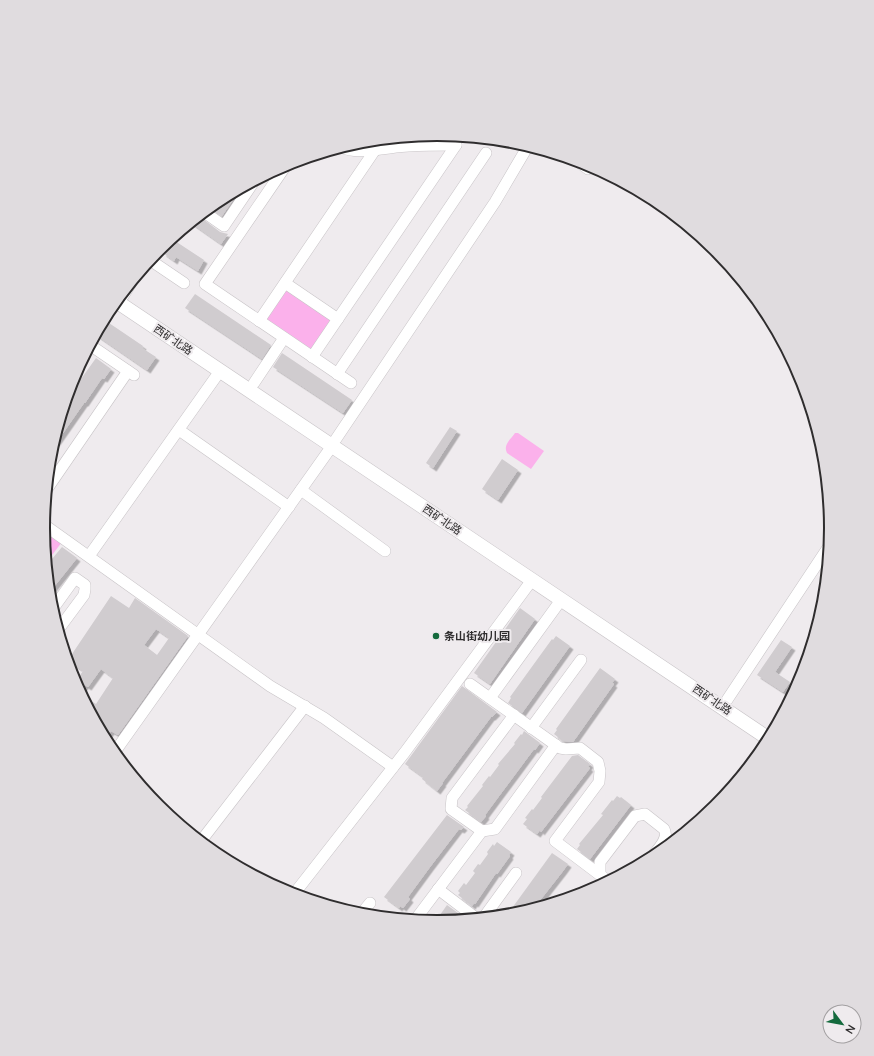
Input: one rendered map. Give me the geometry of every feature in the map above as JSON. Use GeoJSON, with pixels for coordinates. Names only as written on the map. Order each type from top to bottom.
{"type":"FeatureCollection","features":[{"type":"Feature","properties":{"kind":"main road","name":"西矿北路"},"geometry":{"type":"LineString","coordinates":[[124,300],[220,371],[334,442],[768,728]]}},
{"type":"Feature","properties":{"kind":"main road","name":"西矿北路"},"geometry":{"type":"LineString","coordinates":[[124,300],[254,383],[334,442],[532,580],[764,735]]}},
{"type":"Feature","properties":{"kind":"street"},"geometry":{"type":"LineString","coordinates":[[312,357],[456,145],[409,146],[369,151],[352,150]]}},
{"type":"Feature","properties":{"kind":"street"},"geometry":{"type":"LineString","coordinates":[[259,321],[376,150]]}},
{"type":"Feature","properties":{"kind":"street"},"geometry":{"type":"LineString","coordinates":[[118,747],[334,442],[495,202],[525,151]]}},
{"type":"Feature","properties":{"kind":"street"},"geometry":{"type":"LineString","coordinates":[[337,374],[486,153]]}},
{"type":"Feature","properties":{"kind":"street"},"geometry":{"type":"LineString","coordinates":[[280,174],[205,284],[351,383]]}},
{"type":"Feature","properties":{"kind":"street"},"geometry":{"type":"LineString","coordinates":[[209,215],[224,226],[248,191]]}},
{"type":"Feature","properties":{"kind":"street"},"geometry":{"type":"LineString","coordinates":[[155,263],[184,283]]}},
{"type":"Feature","properties":{"kind":"street"},"geometry":{"type":"LineString","coordinates":[[285,283],[338,319]]}},
{"type":"Feature","properties":{"kind":"street"},"geometry":{"type":"LineString","coordinates":[[254,383],[284,338]]}},
{"type":"Feature","properties":{"kind":"street"},"geometry":{"type":"LineString","coordinates":[[53,481],[131,373],[95,348]]}},
{"type":"Feature","properties":{"kind":"street"},"geometry":{"type":"LineString","coordinates":[[89,556],[220,371]]}},
{"type":"Feature","properties":{"kind":"street"},"geometry":{"type":"LineString","coordinates":[[178,430],[288,507]]}},
{"type":"Feature","properties":{"kind":"street"},"geometry":{"type":"LineString","coordinates":[[301,490],[385,551]]}},
{"type":"Feature","properties":{"kind":"street"},"geometry":{"type":"LineString","coordinates":[[50,529],[270,686],[324,718],[393,767]]}},
{"type":"Feature","properties":{"kind":"street"},"geometry":{"type":"LineString","coordinates":[[726,700],[823,555]]}},
{"type":"Feature","properties":{"kind":"street"},"geometry":{"type":"LineString","coordinates":[[57,603],[75,578],[84,585],[84,594],[62,624]]}},
{"type":"Feature","properties":{"kind":"street"},"geometry":{"type":"LineString","coordinates":[[298,889],[393,767],[532,580]]}},
{"type":"Feature","properties":{"kind":"street"},"geometry":{"type":"LineString","coordinates":[[490,698],[562,600]]}},
{"type":"Feature","properties":{"kind":"street"},"geometry":{"type":"LineString","coordinates":[[531,728],[581,660]]}},
{"type":"Feature","properties":{"kind":"street"},"geometry":{"type":"LineString","coordinates":[[470,684],[560,748],[580,748],[598,762],[600,770],[599,782],[555,841],[603,877]]}},
{"type":"Feature","properties":{"kind":"street"},"geometry":{"type":"LineString","coordinates":[[204,837],[305,706]]}},
{"type":"Feature","properties":{"kind":"street"},"geometry":{"type":"LineString","coordinates":[[482,831],[451,809],[452,798],[514,715]]}},
{"type":"Feature","properties":{"kind":"street"},"geometry":{"type":"LineString","coordinates":[[419,914],[482,831],[494,829],[556,745]]}},
{"type":"Feature","properties":{"kind":"street"},"geometry":{"type":"LineString","coordinates":[[604,877],[600,862],[635,816],[645,814],[664,829],[666,832],[666,837],[661,843]]}},
{"type":"Feature","properties":{"kind":"street"},"geometry":{"type":"LineString","coordinates":[[488,912],[516,873]]}},
{"type":"Feature","properties":{"kind":"street"},"geometry":{"type":"LineString","coordinates":[[438,889],[470,913]]}},
{"type":"Feature","properties":{"kind":"street"},"geometry":{"type":"LineString","coordinates":[[365,909],[370,903]]}},
{"type":"Feature","properties":{"kind":"shaded area"},"geometry":{"type":"Polygon","coordinates":[[[286,289],[332,319],[311,349],[266,319],[286,289]]]}},
{"type":"Feature","properties":{"kind":"shaded area"},"geometry":{"type":"Polygon","coordinates":[[[515,433],[518,433],[544,451],[531,469],[507,453],[506,445],[515,433]]]}},
{"type":"Feature","properties":{"kind":"shaded area"},"geometry":{"type":"Polygon","coordinates":[[[50,534],[62,542],[51,556],[50,534]]]}},
{"type":"Feature","properties":{"kind":"building"},"geometry":{"type":"Polygon","coordinates":[[[233,199],[222,216],[215,211],[233,199]]]}},
{"type":"Feature","properties":{"kind":"building"},"geometry":{"type":"Polygon","coordinates":[[[203,219],[220,232],[228,234],[221,244],[195,226],[203,219]]]}},
{"type":"Feature","properties":{"kind":"building"},"geometry":{"type":"Polygon","coordinates":[[[176,242],[204,260],[198,271],[176,257],[174,261],[164,253],[176,242]]]}},
{"type":"Feature","properties":{"kind":"building"},"geometry":{"type":"Polygon","coordinates":[[[195,294],[271,345],[262,359],[185,308],[195,294]]]}},
{"type":"Feature","properties":{"kind":"building"},"geometry":{"type":"Polygon","coordinates":[[[109,323],[143,346],[142,348],[156,357],[147,370],[100,338],[109,323]]]}},
{"type":"Feature","properties":{"kind":"building"},"geometry":{"type":"Polygon","coordinates":[[[282,353],[352,400],[343,413],[273,367],[282,353]]]}},
{"type":"Feature","properties":{"kind":"building"},"geometry":{"type":"Polygon","coordinates":[[[96,358],[111,369],[104,379],[102,378],[61,436],[63,428],[78,383],[96,358]]]}},
{"type":"Feature","properties":{"kind":"building"},"geometry":{"type":"Polygon","coordinates":[[[450,427],[457,431],[433,468],[426,463],[450,427]]]}},
{"type":"Feature","properties":{"kind":"building"},"geometry":{"type":"Polygon","coordinates":[[[502,459],[518,470],[498,500],[482,489],[502,459]]]}},
{"type":"Feature","properties":{"kind":"building"},"geometry":{"type":"Polygon","coordinates":[[[62,547],[77,558],[54,586],[53,579],[52,560],[62,547]]]}},
{"type":"Feature","properties":{"kind":"building"},"geometry":{"type":"Polygon","coordinates":[[[111,596],[129,608],[135,598],[188,636],[118,735],[111,731],[109,733],[92,703],[93,702],[96,704],[113,678],[101,669],[88,687],[85,685],[84,687],[79,676],[83,671],[76,666],[72,654],[111,596]],[[156,629],[144,645],[157,655],[169,638],[156,629]]]}},
{"type":"Feature","properties":{"kind":"building"},"geometry":{"type":"Polygon","coordinates":[[[520,608],[535,619],[490,684],[474,673],[520,608]]]}},
{"type":"Feature","properties":{"kind":"building"},"geometry":{"type":"Polygon","coordinates":[[[556,636],[570,646],[522,713],[508,703],[511,698],[510,697],[552,639],[553,640],[556,636]]]}},
{"type":"Feature","properties":{"kind":"building"},"geometry":{"type":"Polygon","coordinates":[[[781,640],[792,647],[775,672],[790,682],[783,692],[757,675],[781,640]]]}},
{"type":"Feature","properties":{"kind":"building"},"geometry":{"type":"Polygon","coordinates":[[[600,668],[615,679],[612,683],[614,684],[573,742],[563,741],[554,734],[557,730],[556,729],[600,668]]]}},
{"type":"Feature","properties":{"kind":"building"},"geometry":{"type":"Polygon","coordinates":[[[462,686],[497,712],[491,717],[437,791],[422,779],[423,777],[405,764],[462,686]]]}},
{"type":"Feature","properties":{"kind":"building"},"geometry":{"type":"Polygon","coordinates":[[[524,731],[540,743],[535,750],[534,749],[481,822],[465,810],[483,786],[482,785],[489,776],[490,777],[499,765],[498,764],[524,731]]]}},
{"type":"Feature","properties":{"kind":"building"},"geometry":{"type":"Polygon","coordinates":[[[578,755],[590,764],[588,767],[590,768],[541,832],[540,830],[537,834],[523,824],[527,819],[525,818],[532,809],[533,810],[572,756],[578,755]]]}},
{"type":"Feature","properties":{"kind":"building"},"geometry":{"type":"Polygon","coordinates":[[[617,796],[620,798],[621,797],[631,805],[590,859],[577,849],[580,845],[579,844],[603,815],[601,814],[612,800],[613,801],[617,796]]]}},
{"type":"Feature","properties":{"kind":"building"},"geometry":{"type":"Polygon","coordinates":[[[447,815],[464,827],[461,830],[459,829],[430,867],[408,897],[410,899],[403,908],[400,906],[399,908],[384,897],[447,815]]]}},
{"type":"Feature","properties":{"kind":"building"},"geometry":{"type":"Polygon","coordinates":[[[497,842],[511,852],[509,855],[510,856],[472,906],[458,895],[460,893],[458,891],[464,883],[466,885],[475,873],[473,871],[478,864],[480,865],[488,854],[487,852],[493,844],[494,846],[497,842]]]}},
{"type":"Feature","properties":{"kind":"building"},"geometry":{"type":"Polygon","coordinates":[[[552,853],[568,864],[539,901],[512,908],[552,853]]]}},
{"type":"Feature","properties":{"kind":"building"},"geometry":{"type":"Polygon","coordinates":[[[447,905],[459,914],[440,915],[447,905]]]}},
{"type":"Feature","properties":{"kind":"place","name":"条山街幼儿园"},"geometry":{"type":"Point","coordinates":[436,636]}}]}
